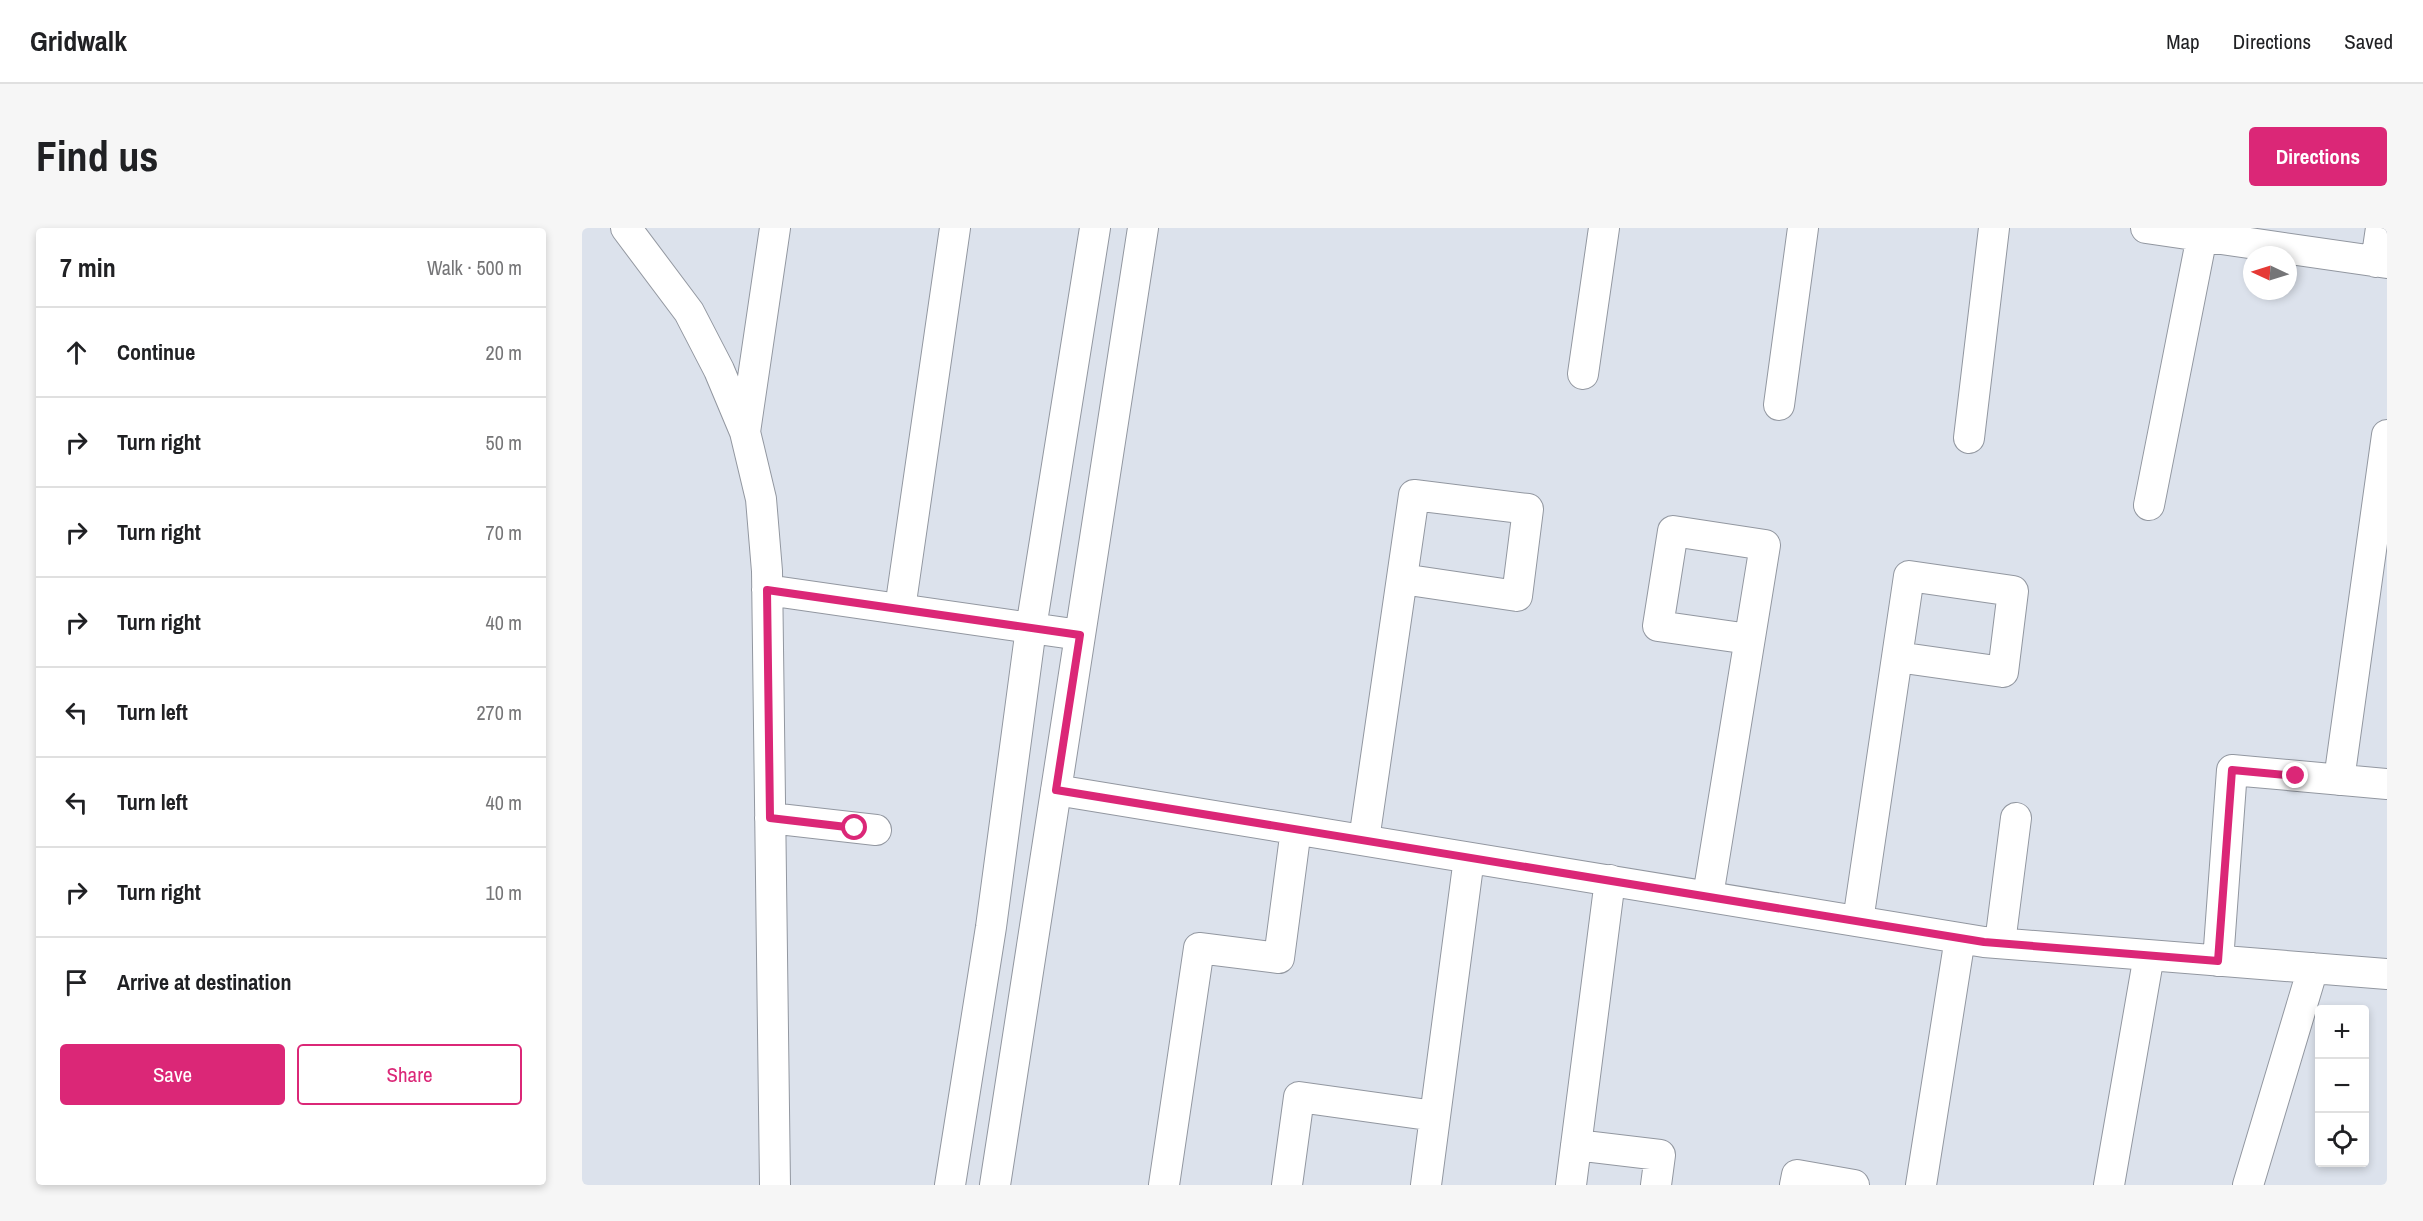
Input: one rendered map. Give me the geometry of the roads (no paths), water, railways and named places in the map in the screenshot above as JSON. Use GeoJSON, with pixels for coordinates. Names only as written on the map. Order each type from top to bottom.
{"type":"FeatureCollection","features":[{"type":"Feature","properties":{"kind":"street"},"geometry":{"type":"LineString","coordinates":[[626,228],[688,312],[719,370],[745,432],[761,499],[767,590],[775,1185]]}},
{"type":"Feature","properties":{"kind":"street"},"geometry":{"type":"LineString","coordinates":[[745,432],[775,228]]}},
{"type":"Feature","properties":{"kind":"street"},"geometry":{"type":"LineString","coordinates":[[900,609],[955,228]]}},
{"type":"Feature","properties":{"kind":"street"},"geometry":{"type":"LineString","coordinates":[[950,1185],[991,927],[1031,628],[1095,228]]}},
{"type":"Feature","properties":{"kind":"street"},"geometry":{"type":"LineString","coordinates":[[995,1185],[1143,228]]}},
{"type":"Feature","properties":{"kind":"street"},"geometry":{"type":"LineString","coordinates":[[1583,374],[1604,228]]}},
{"type":"Feature","properties":{"kind":"street"},"geometry":{"type":"LineString","coordinates":[[1779,405],[1803,228]]}},
{"type":"Feature","properties":{"kind":"street"},"geometry":{"type":"LineString","coordinates":[[1969,438],[1994,228]]}},
{"type":"Feature","properties":{"kind":"street"},"geometry":{"type":"LineString","coordinates":[[2146,228],[2220,235],[2381,263],[2381,228]]}},
{"type":"Feature","properties":{"kind":"street"},"geometry":{"type":"LineString","coordinates":[[2149,505],[2220,235]]}},
{"type":"Feature","properties":{"kind":"street"},"geometry":{"type":"LineString","coordinates":[[2339,780],[2387,435]]}},
{"type":"Feature","properties":{"kind":"street"},"geometry":{"type":"LineString","coordinates":[[1364,840],[1414,495],[1528,509],[1517,596],[1402,579]]}},
{"type":"Feature","properties":{"kind":"street"},"geometry":{"type":"LineString","coordinates":[[767,590],[1080,635]]}},
{"type":"Feature","properties":{"kind":"street"},"geometry":{"type":"LineString","coordinates":[[1708,896],[1749,639]]}},
{"type":"Feature","properties":{"kind":"street"},"geometry":{"type":"LineString","coordinates":[[1858,921],[1897,657]]}},
{"type":"Feature","properties":{"kind":"street"},"geometry":{"type":"LineString","coordinates":[[2218,961],[2232,770],[2387,784]]}},
{"type":"Feature","properties":{"kind":"street"},"geometry":{"type":"LineString","coordinates":[[1056,790],[1960,938],[2387,974]]}},
{"type":"Feature","properties":{"kind":"street"},"geometry":{"type":"LineString","coordinates":[[770,818],[876,830]]}},
{"type":"Feature","properties":{"kind":"street"},"geometry":{"type":"LineString","coordinates":[[2000,943],[2016,818]]}},
{"type":"Feature","properties":{"kind":"street"},"geometry":{"type":"LineString","coordinates":[[1164,1185],[1199,948],[1279,958],[1296,829]]}},
{"type":"Feature","properties":{"kind":"street"},"geometry":{"type":"LineString","coordinates":[[1426,1185],[1469,858]]}},
{"type":"Feature","properties":{"kind":"street"},"geometry":{"type":"LineString","coordinates":[[1571,1185],[1610,880]]}},
{"type":"Feature","properties":{"kind":"street"},"geometry":{"type":"LineString","coordinates":[[1921,1185],[1960,938]]}},
{"type":"Feature","properties":{"kind":"street"},"geometry":{"type":"LineString","coordinates":[[2109,1185],[2149,955]]}},
{"type":"Feature","properties":{"kind":"street"},"geometry":{"type":"LineString","coordinates":[[2248,1185],[2313,968]]}},
{"type":"Feature","properties":{"kind":"street"},"geometry":{"type":"LineString","coordinates":[[1287,1185],[1299,1097],[1435,1116]]}},
{"type":"Feature","properties":{"kind":"street"},"geometry":{"type":"LineString","coordinates":[[1576,1145],[1660,1155],[1656,1185]]}},
{"type":"Feature","properties":{"kind":"street"},"geometry":{"type":"LineString","coordinates":[[1795,1185],[1797,1175],[1854,1185]]}}]}
